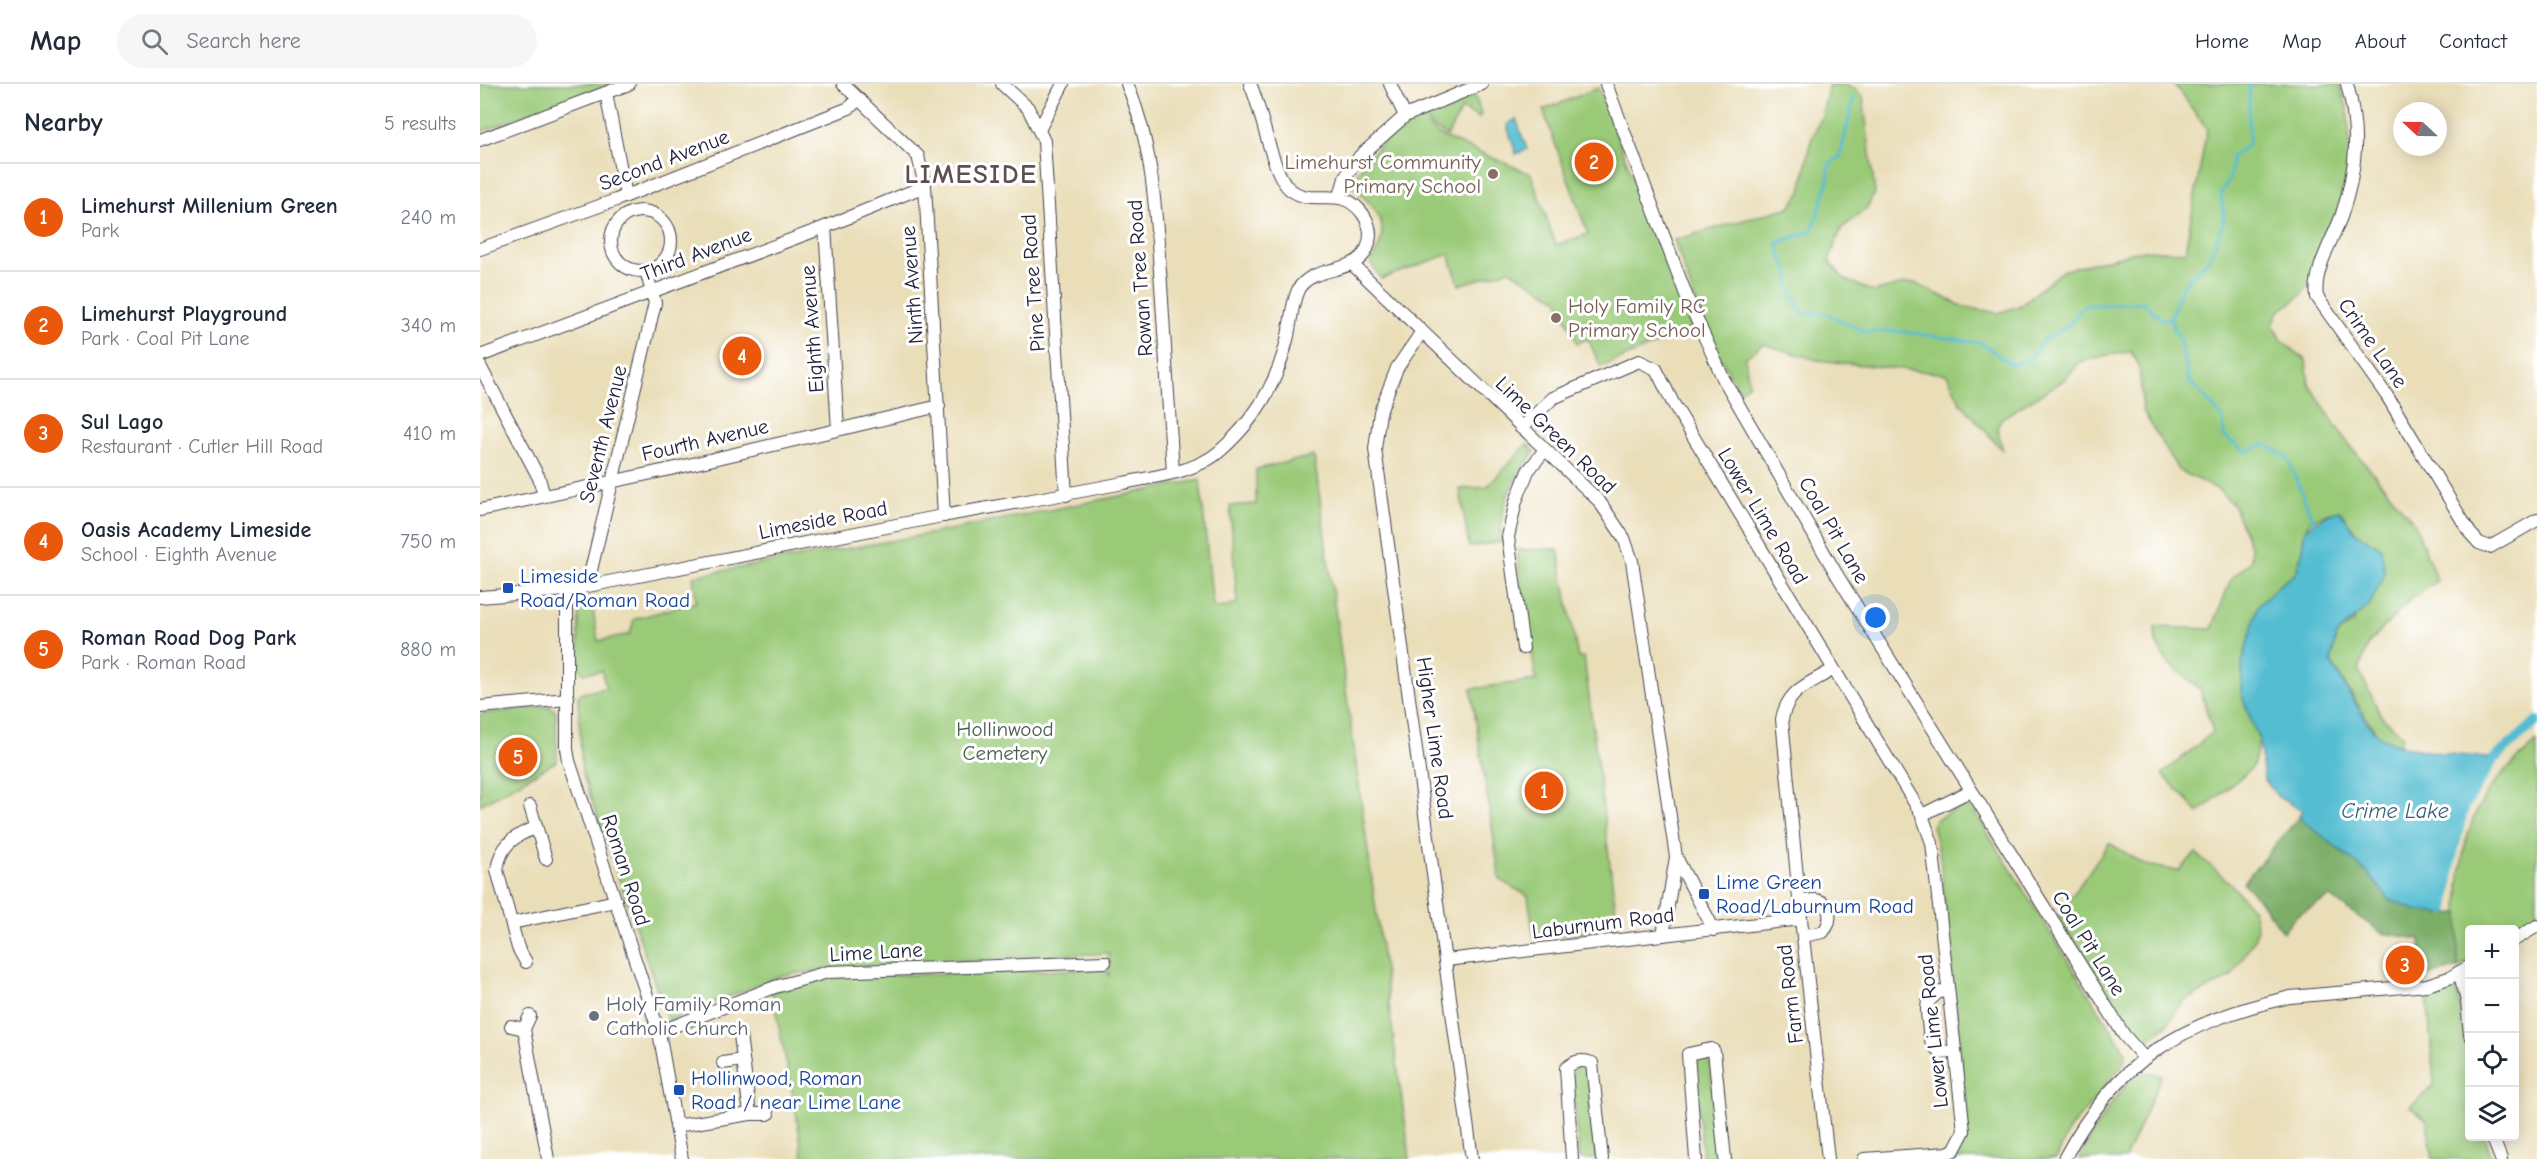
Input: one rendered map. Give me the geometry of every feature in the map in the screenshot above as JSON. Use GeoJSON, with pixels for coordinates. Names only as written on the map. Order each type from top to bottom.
{"type":"FeatureCollection","features":[{"type":"Feature","properties":{"kind":"street"},"geometry":{"type":"LineString","coordinates":[[480,140],[629,84]]}},
{"type":"Feature","properties":{"kind":"street","name":"Ninth Avenue"},"geometry":{"type":"LineString","coordinates":[[843,84],[918,156],[925,186],[944,516]]}},
{"type":"Feature","properties":{"kind":"street","name":"Pine Tree Road"},"geometry":{"type":"LineString","coordinates":[[1002,84],[1028,108],[1044,141],[1066,495]]}},
{"type":"Feature","properties":{"kind":"street"},"geometry":{"type":"LineString","coordinates":[[1039,130],[1063,84]]}},
{"type":"Feature","properties":{"kind":"street","name":"Rowan Tree Road"},"geometry":{"type":"LineString","coordinates":[[1127,84],[1134,100],[1147,150],[1155,200],[1173,472]]}},
{"type":"Feature","properties":{"kind":"street"},"geometry":{"type":"LineString","coordinates":[[1250,84],[1285,185],[1302,196],[1340,196],[1357,206],[1367,220],[1370,236],[1364,252],[1353,265]]}},
{"type":"Feature","properties":{"kind":"street"},"geometry":{"type":"LineString","coordinates":[[1390,84],[1405,116]]}},
{"type":"Feature","properties":{"kind":"street"},"geometry":{"type":"LineString","coordinates":[[1340,196],[1345,178],[1360,156],[1405,116],[1482,84]]}},
{"type":"Feature","properties":{"kind":"street","name":"Coal Pit Lane"},"geometry":{"type":"LineString","coordinates":[[1606,84],[1688,300],[1723,378],[1836,575],[2124,1035],[2144,1058]]}},
{"type":"Feature","properties":{"kind":"street","name":"Crime Lane"},"geometry":{"type":"LineString","coordinates":[[2347,84],[2354,110],[2357,155],[2342,214],[2315,284],[2317,297],[2387,396],[2470,533],[2479,543],[2490,547],[2537,520]]}},
{"type":"Feature","properties":{"kind":"street"},"geometry":{"type":"LineString","coordinates":[[606,93],[621,198],[620,219],[611,237],[614,254],[627,268],[646,271],[660,264],[671,247],[672,240],[662,218],[642,211],[632,212],[620,219]]}},
{"type":"Feature","properties":{"kind":"street","name":"Second Avenue"},"geometry":{"type":"LineString","coordinates":[[480,249],[621,198],[849,108],[859,99]]}},
{"type":"Feature","properties":{"kind":"street","name":"Third Avenue"},"geometry":{"type":"LineString","coordinates":[[480,356],[925,186]]}},
{"type":"Feature","properties":{"kind":"street"},"geometry":{"type":"LineString","coordinates":[[638,191],[642,211]]}},
{"type":"Feature","properties":{"kind":"street","name":"Eighth Avenue"},"geometry":{"type":"LineString","coordinates":[[825,226],[838,429]]}},
{"type":"Feature","properties":{"kind":"street"},"geometry":{"type":"LineString","coordinates":[[660,264],[671,284]]}},
{"type":"Feature","properties":{"kind":"street","name":"Limeside Road"},"geometry":{"type":"LineString","coordinates":[[480,597],[567,590],[944,516],[1066,495],[1201,464],[1218,453],[1245,427],[1265,397],[1283,360],[1296,297],[1302,284],[1315,275],[1353,265]]}},
{"type":"Feature","properties":{"kind":"street","name":"Lime Green Road"},"geometry":{"type":"LineString","coordinates":[[1353,265],[1421,333],[1599,501],[1624,538],[1632,561],[1676,857],[1663,935]]}},
{"type":"Feature","properties":{"kind":"street","name":"Seventh Avenue"},"geometry":{"type":"LineString","coordinates":[[593,585],[591,570],[655,303],[646,271]]}},
{"type":"Feature","properties":{"kind":"street","name":"Higher Lime Road"},"geometry":{"type":"LineString","coordinates":[[1421,333],[1397,368],[1380,412],[1375,449],[1472,1159]]}},
{"type":"Feature","properties":{"kind":"street","name":"Lower Lime Road"},"geometry":{"type":"LineString","coordinates":[[1521,428],[1553,398],[1639,361],[1656,369],[1672,403],[1922,815],[1932,843],[1964,1131],[1954,1150],[1947,1153],[1864,1159]]}},
{"type":"Feature","properties":{"kind":"street"},"geometry":{"type":"LineString","coordinates":[[480,366],[539,478],[544,496]]}},
{"type":"Feature","properties":{"kind":"street","name":"Fourth Avenue"},"geometry":{"type":"LineString","coordinates":[[480,510],[670,469],[939,406]]}},
{"type":"Feature","properties":{"kind":"street"},"geometry":{"type":"LineString","coordinates":[[1523,648],[1508,537],[1516,501],[1528,471],[1544,451]]}},
{"type":"Feature","properties":{"kind":"street","name":"Roman Road"},"geometry":{"type":"LineString","coordinates":[[567,590],[569,761],[659,1032],[682,1159]]}},
{"type":"Feature","properties":{"kind":"street","name":"Farm Road"},"geometry":{"type":"LineString","coordinates":[[1828,1159],[1800,919],[1782,719],[1785,705],[1794,694],[1832,670]]}},
{"type":"Feature","properties":{"kind":"street"},"geometry":{"type":"LineString","coordinates":[[480,707],[568,699]]}},
{"type":"Feature","properties":{"kind":"street"},"geometry":{"type":"LineString","coordinates":[[1922,815],[1970,791]]}},
{"type":"Feature","properties":{"kind":"street"},"geometry":{"type":"LineString","coordinates":[[530,806],[546,859]]}},
{"type":"Feature","properties":{"kind":"street"},"geometry":{"type":"LineString","coordinates":[[526,962],[512,950],[512,923],[498,881],[498,860],[508,842],[536,828]]}},
{"type":"Feature","properties":{"kind":"street","name":"Lime Green Road"},"geometry":{"type":"LineString","coordinates":[[1676,857],[1714,930]]}},
{"type":"Feature","properties":{"kind":"street"},"geometry":{"type":"LineString","coordinates":[[1799,902],[1812,900],[1822,903],[1828,910],[1830,919],[1823,932],[1803,936]]}},
{"type":"Feature","properties":{"kind":"street"},"geometry":{"type":"LineString","coordinates":[[512,923],[616,901]]}},
{"type":"Feature","properties":{"kind":"street","name":"Laburnum Road"},"geometry":{"type":"LineString","coordinates":[[1446,960],[1800,919]]}},
{"type":"Feature","properties":{"kind":"street"},"geometry":{"type":"LineString","coordinates":[[2519,936],[2537,926]]}},
{"type":"Feature","properties":{"kind":"street","name":"Lime Lane"},"geometry":{"type":"LineString","coordinates":[[659,1032],[775,987],[828,972],[1105,962]]}},
{"type":"Feature","properties":{"kind":"street"},"geometry":{"type":"LineString","coordinates":[[2064,1159],[2086,1121],[2107,1094],[2144,1058],[2186,1031],[2247,1008],[2290,998],[2427,985],[2464,969],[2469,1033]]}},
{"type":"Feature","properties":{"kind":"street"},"geometry":{"type":"LineString","coordinates":[[1948,990],[1937,993],[1928,1002],[1930,1041],[1936,1048],[1945,1052],[1955,1051]]}},
{"type":"Feature","properties":{"kind":"street"},"geometry":{"type":"LineString","coordinates":[[530,1016],[525,1029],[548,1159]]}},
{"type":"Feature","properties":{"kind":"street"},"geometry":{"type":"LineString","coordinates":[[511,1026],[525,1029]]}},
{"type":"Feature","properties":{"kind":"street"},"geometry":{"type":"LineString","coordinates":[[740,1035],[750,1114]]}},
{"type":"Feature","properties":{"kind":"street"},"geometry":{"type":"LineString","coordinates":[[1696,1159],[1688,1054],[1711,1049],[1714,1052],[1725,1159]]}},
{"type":"Feature","properties":{"kind":"street"},"geometry":{"type":"LineString","coordinates":[[723,1063],[742,1060]]}},
{"type":"Feature","properties":{"kind":"street"},"geometry":{"type":"LineString","coordinates":[[1572,1159],[1566,1068],[1573,1062],[1583,1060],[1592,1063],[1602,1159]]}},
{"type":"Feature","properties":{"kind":"street"},"geometry":{"type":"LineString","coordinates":[[676,1126],[750,1114],[768,1114]]}},
{"type":"Feature","properties":{"kind":"street"},"geometry":{"type":"LineString","coordinates":[[2494,1141],[2501,1159]]}},
{"type":"Feature","properties":{"kind":"green space"},"geometry":{"type":"Polygon","coordinates":[[[480,84],[612,84],[480,132],[480,84]]]}},
{"type":"Feature","properties":{"kind":"green space"},"geometry":{"type":"Polygon","coordinates":[[[1829,84],[1847,84],[1863,96],[1875,193],[1866,209],[1841,229],[1829,261],[1844,279],[1874,292],[1915,283],[1964,307],[1999,313],[2021,305],[2062,271],[2143,250],[2185,252],[2207,129],[2174,84],[2340,84],[2347,108],[2351,153],[2338,210],[2317,265],[2302,295],[2278,312],[2273,326],[2283,342],[2306,360],[2309,384],[2344,438],[2415,524],[2437,581],[2409,601],[2368,644],[2359,671],[2382,717],[2403,736],[2399,746],[2378,736],[2331,662],[2336,635],[2354,622],[2381,548],[2356,533],[2338,510],[2311,520],[2304,532],[2303,549],[2296,573],[2278,586],[2242,696],[2259,740],[2253,767],[2198,813],[2162,774],[2213,732],[2200,689],[2168,663],[2156,643],[2155,627],[2212,629],[2231,579],[2251,561],[2251,549],[2234,506],[2219,490],[2178,470],[2143,411],[2139,365],[2131,352],[2080,362],[2064,380],[2002,418],[1997,427],[2003,451],[1960,402],[1947,374],[1817,360],[1763,344],[1745,358],[1749,384],[1740,391],[1708,338],[1674,240],[1790,207],[1801,192],[1810,143],[1822,115],[1829,84]]]}},
{"type":"Feature","properties":{"kind":"green space","name":"Limehurst Community Primary School"},"geometry":{"type":"Polygon","coordinates":[[[1598,88],[1692,329],[1601,367],[1588,339],[1577,343],[1558,299],[1509,270],[1459,285],[1449,254],[1381,279],[1370,262],[1381,239],[1380,219],[1368,202],[1350,185],[1364,163],[1381,144],[1423,115],[1431,129],[1441,136],[1531,174],[1556,245],[1588,234],[1543,110],[1598,88]]]}},
{"type":"Feature","properties":{"kind":"green space"},"geometry":{"type":"Polygon","coordinates":[[[1475,95],[1481,114],[1479,118],[1462,109],[1447,136],[1432,127],[1426,114],[1475,95]]]}},
{"type":"Feature","properties":{"kind":"green space"},"geometry":{"type":"Polygon","coordinates":[[[1527,444],[1535,451],[1513,484],[1505,503],[1501,542],[1469,547],[1460,489],[1487,487],[1527,444]]]}},
{"type":"Feature","properties":{"kind":"green space","name":"Hollinwood Cemetery"},"geometry":{"type":"Polygon","coordinates":[[[1314,456],[1410,1159],[803,1159],[795,1106],[772,992],[823,977],[1104,969],[1109,975],[1109,953],[827,969],[780,976],[668,1021],[582,772],[578,696],[606,688],[602,671],[584,673],[578,667],[579,601],[591,596],[598,641],[630,634],[634,619],[696,602],[693,576],[934,533],[1200,480],[1213,608],[1228,607],[1237,603],[1230,506],[1256,504],[1256,469],[1314,456]]]}},
{"type":"Feature","properties":{"kind":"green space"},"geometry":{"type":"Polygon","coordinates":[[[1558,549],[1578,658],[1584,657],[1618,929],[1534,938],[1528,896],[1500,880],[1471,689],[1536,680],[1532,651],[1527,652],[1517,550],[1558,549]]]}},
{"type":"Feature","properties":{"kind":"green space"},"geometry":{"type":"Polygon","coordinates":[[[548,706],[556,711],[557,761],[480,805],[480,714],[548,706]]]}},
{"type":"Feature","properties":{"kind":"green space"},"geometry":{"type":"Polygon","coordinates":[[[2537,742],[2537,919],[2519,930],[2519,925],[2465,925],[2465,964],[2458,968],[2460,874],[2464,851],[2478,808],[2491,787],[2537,742]]]}},
{"type":"Feature","properties":{"kind":"green space"},"geometry":{"type":"Polygon","coordinates":[[[1963,805],[1972,808],[2126,1053],[2123,1065],[2069,1130],[2056,1159],[1933,1159],[1947,1157],[1956,1152],[1963,1144],[1968,1130],[1940,856],[1932,826],[1935,820],[1963,805]]]}},
{"type":"Feature","properties":{"kind":"green space"},"geometry":{"type":"Polygon","coordinates":[[[2299,817],[2367,872],[2389,899],[2439,914],[2459,913],[2458,968],[2425,976],[2420,939],[2382,933],[2330,897],[2297,915],[2283,932],[2259,899],[2243,883],[2299,817]]]}},
{"type":"Feature","properties":{"kind":"green space"},"geometry":{"type":"Polygon","coordinates":[[[2109,843],[2145,865],[2178,871],[2196,853],[2232,885],[2253,910],[2257,928],[2255,938],[2231,977],[2184,1001],[2166,1026],[2146,1040],[2130,1029],[2058,916],[2109,843]]]}},
{"type":"Feature","properties":{"kind":"green space"},"geometry":{"type":"Polygon","coordinates":[[[2455,986],[2465,1036],[2465,1141],[2486,1141],[2492,1159],[2433,1159],[2427,1121],[2410,1107],[2434,1085],[2427,992],[2455,986]]]}},
{"type":"Feature","properties":{"kind":"green space"},"geometry":{"type":"Polygon","coordinates":[[[1703,1055],[1710,1063],[1719,1159],[1703,1159],[1694,1066],[1697,1058],[1703,1055]]]}},
{"type":"Feature","properties":{"kind":"green space"},"geometry":{"type":"Polygon","coordinates":[[[1579,1065],[1589,1070],[1596,1159],[1579,1159],[1572,1072],[1579,1065]]]}},
{"type":"Feature","properties":{"kind":"green space"},"geometry":{"type":"Polygon","coordinates":[[[2136,1072],[2162,1075],[2125,1159],[2079,1159],[2104,1114],[2136,1072]]]}},
{"type":"Feature","properties":{"kind":"water"},"geometry":{"type":"Polygon","coordinates":[[[1516,119],[1527,149],[1516,154],[1507,125],[1516,119]]]}},
{"type":"Feature","properties":{"kind":"water","name":"Crime Lake"},"geometry":{"type":"Polygon","coordinates":[[[2339,510],[2356,533],[2381,548],[2385,574],[2369,606],[2336,635],[2331,662],[2361,713],[2379,736],[2403,746],[2494,759],[2464,807],[2451,861],[2445,910],[2439,914],[2415,910],[2389,899],[2367,872],[2299,817],[2302,810],[2278,797],[2264,779],[2259,740],[2242,696],[2242,663],[2258,606],[2278,586],[2296,573],[2303,549],[2304,532],[2314,522],[2339,510]]]}},
{"type":"Feature","properties":{"kind":"waterway"},"geometry":{"type":"LineString","coordinates":[[2249,84],[2249,145],[2232,156],[2230,178],[2221,192],[2224,220],[2209,259],[2183,285],[2170,319],[2179,338],[2189,381],[2223,418],[2224,436],[2246,452],[2264,444],[2287,457],[2314,522]]}},
{"type":"Feature","properties":{"kind":"waterway"},"geometry":{"type":"LineString","coordinates":[[1854,97],[1840,157],[1829,164],[1828,183],[1812,231],[1777,243],[1789,271],[1790,290],[1802,313],[1825,313],[1865,332],[1897,331],[1981,343],[2012,365],[2031,358],[2043,340],[2069,325],[2083,306],[2144,302],[2161,319],[2170,319]]}},
{"type":"Feature","properties":{"kind":"waterway"},"geometry":{"type":"LineString","coordinates":[[2445,910],[2451,861],[2464,807],[2494,759],[2537,721]]}},
{"type":"Feature","properties":{"kind":"place","name":"Limehurst Playground"},"geometry":{"type":"Point","coordinates":[1594,162]}},
{"type":"Feature","properties":{"kind":"place","name":"Limehurst Community Primary School"},"geometry":{"type":"Point","coordinates":[1493,174]}},
{"type":"Feature","properties":{"kind":"place","name":"Holy Family RC Primary School"},"geometry":{"type":"Point","coordinates":[1556,318]}},
{"type":"Feature","properties":{"kind":"place","name":"Oasis Academy Limeside"},"geometry":{"type":"Point","coordinates":[742,356]}},
{"type":"Feature","properties":{"kind":"place","name":"Limeside Road/Roman Road"},"geometry":{"type":"Point","coordinates":[508,588]}},
{"type":"Feature","properties":{"kind":"place","name":"Roman Road Dog Park"},"geometry":{"type":"Point","coordinates":[518,757]}},
{"type":"Feature","properties":{"kind":"place","name":"Limehurst Millenium Green"},"geometry":{"type":"Point","coordinates":[1544,791]}},
{"type":"Feature","properties":{"kind":"place","name":"Lime Green Road/Laburnum Road"},"geometry":{"type":"Point","coordinates":[1704,894]}},
{"type":"Feature","properties":{"kind":"place","name":"Sul Lago"},"geometry":{"type":"Point","coordinates":[2405,965]}},
{"type":"Feature","properties":{"kind":"place","name":"Holy Family Roman Catholic Church"},"geometry":{"type":"Point","coordinates":[594,1016]}},
{"type":"Feature","properties":{"kind":"place","name":"Hollinwood, Roman Road / near Lime Lane"},"geometry":{"type":"Point","coordinates":[679,1090]}},
{"type":"Feature","properties":{"kind":"district","name":"LIMESIDE"},"geometry":{"type":"Point","coordinates":[971,174]}}]}
